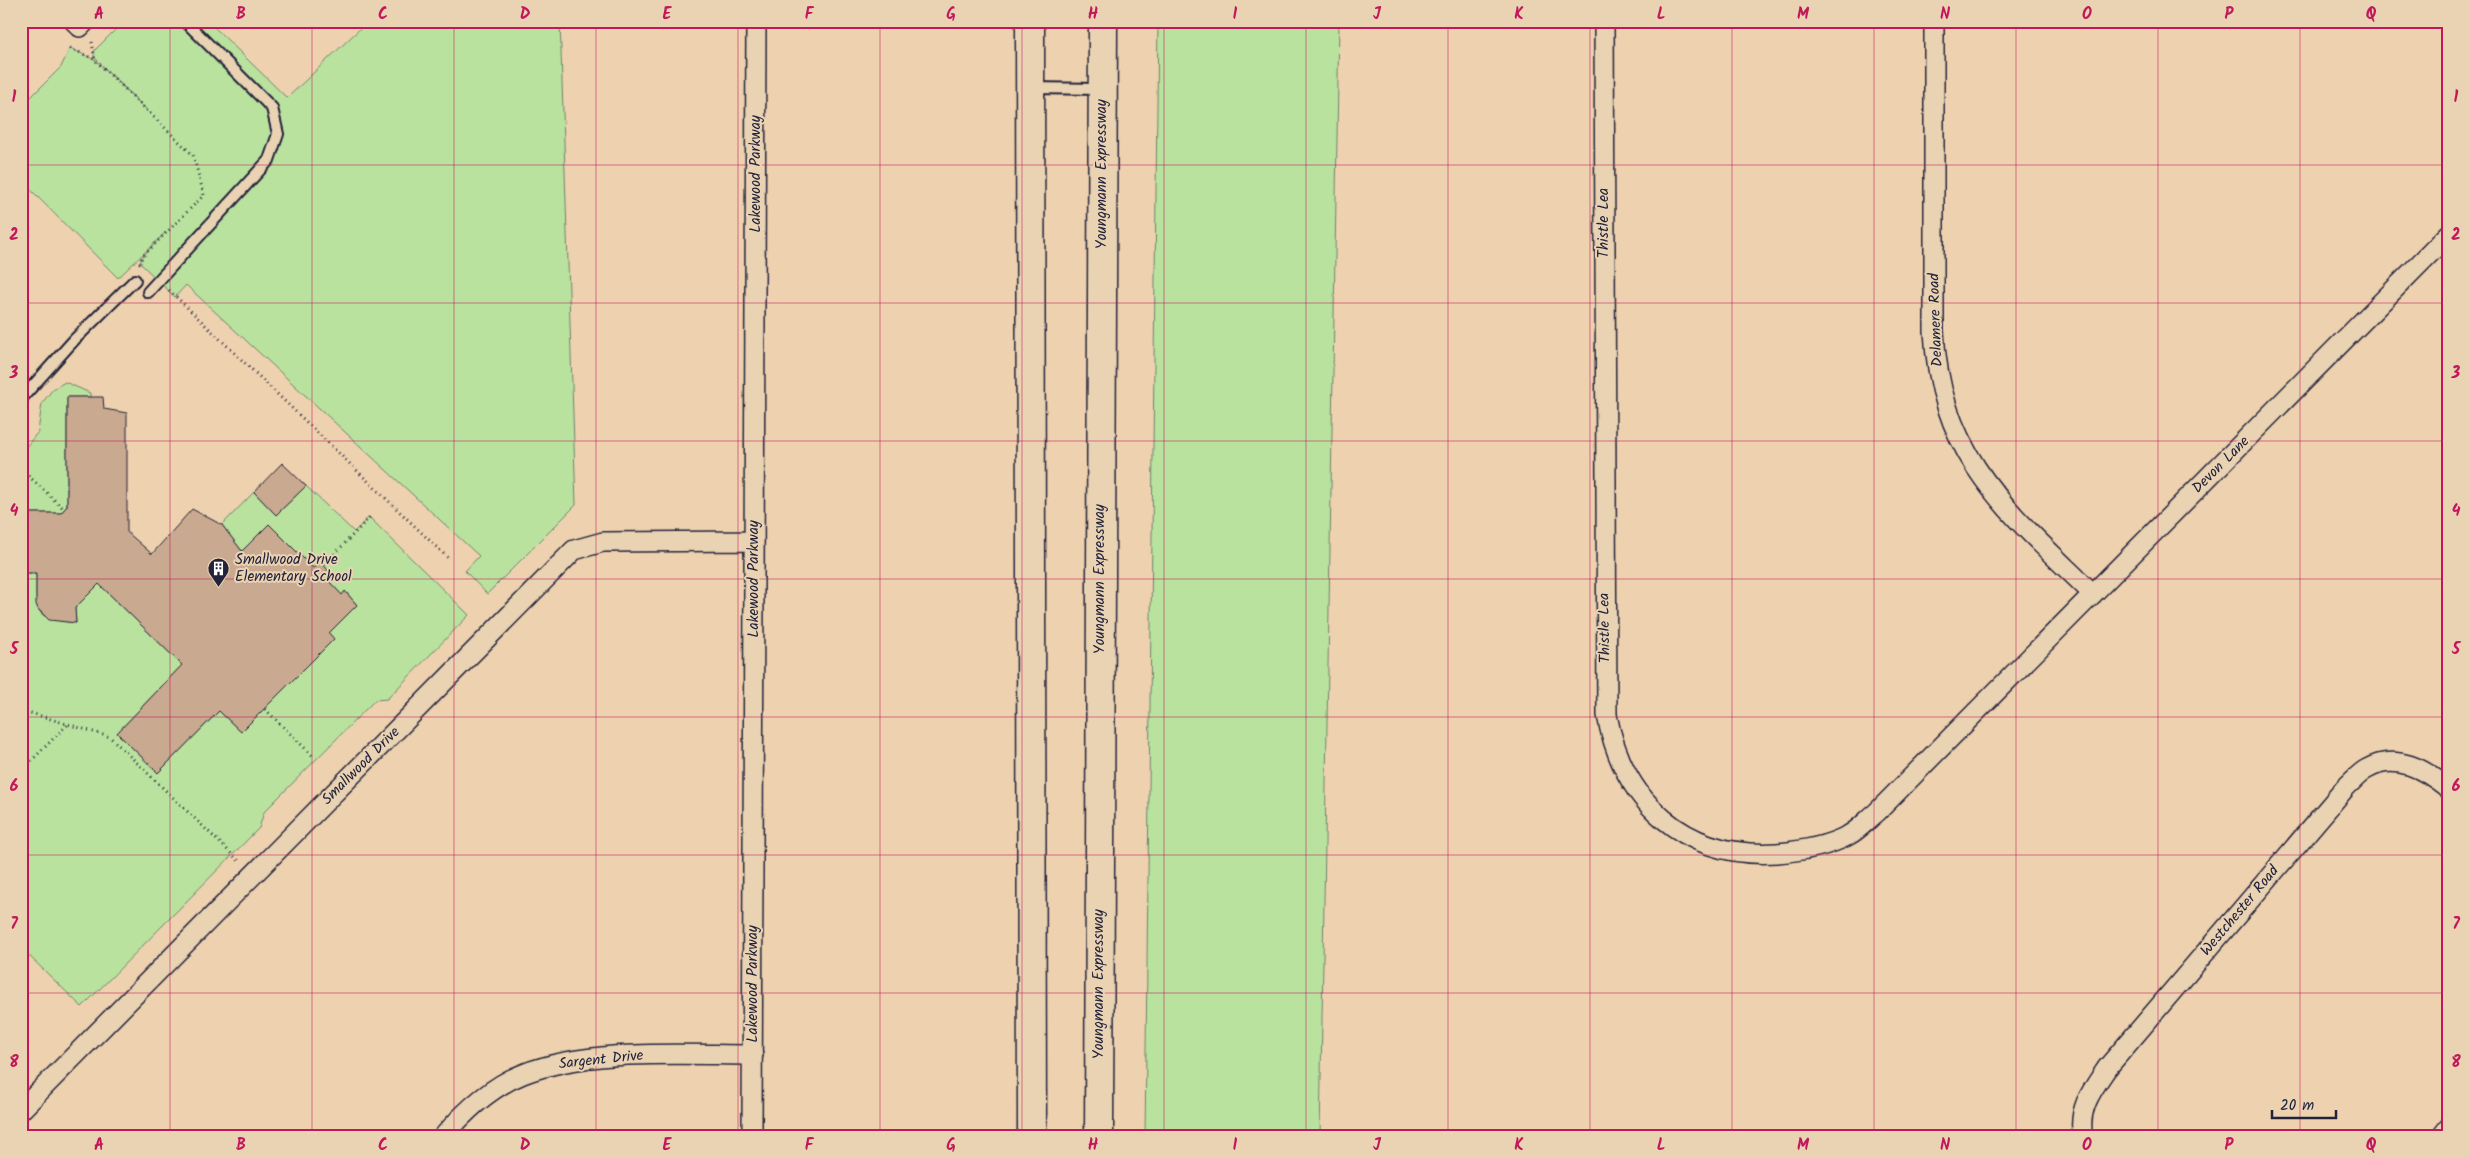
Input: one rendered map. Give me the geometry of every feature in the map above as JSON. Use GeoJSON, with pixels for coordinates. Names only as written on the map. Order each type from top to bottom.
{"type":"FeatureCollection","features":[{"type":"Feature","properties":{"kind":"highway"},"geometry":{"type":"LineString","coordinates":[[1030,21],[1032,1137]]}},
{"type":"Feature","properties":{"kind":"highway","name":"Youngmann Expressway"},"geometry":{"type":"LineString","coordinates":[[1099,1137],[1103,21]]}},
{"type":"Feature","properties":{"kind":"street"},"geometry":{"type":"LineString","coordinates":[[74,21],[80,27],[86,21]]}},
{"type":"Feature","properties":{"kind":"street","name":"Lakewood Parkway"},"geometry":{"type":"LineString","coordinates":[[752,1137],[756,21]]}},
{"type":"Feature","properties":{"kind":"street","name":"Thistle Lea"},"geometry":{"type":"LineString","coordinates":[[1604,21],[1606,705],[1612,741],[1622,766],[1637,792],[1656,814],[1678,830],[1702,843],[1732,852],[1759,854],[1792,852],[1830,844],[1849,835],[1877,812],[1993,695]]}},
{"type":"Feature","properties":{"kind":"street","name":"Delamere Road"},"geometry":{"type":"LineString","coordinates":[[1934,21],[1934,331],[1935,360],[1941,391],[1962,447],[1979,474],[2014,518],[2092,594]]}},
{"type":"Feature","properties":{"kind":"street","name":"Devon Lane"},"geometry":{"type":"LineString","coordinates":[[1993,695],[2449,234]]}},
{"type":"Feature","properties":{"kind":"street","name":"Smallwood Drive"},"geometry":{"type":"LineString","coordinates":[[21,1110],[574,550],[603,542],[754,541]]}},
{"type":"Feature","properties":{"kind":"street","name":"Westchester Road"},"geometry":{"type":"LineString","coordinates":[[2083,1137],[2082,1113],[2088,1094],[2107,1068],[2346,787],[2366,769],[2380,763],[2399,762],[2416,766],[2436,778],[2449,789]]}},
{"type":"Feature","properties":{"kind":"street","name":"Sargent Drive"},"geometry":{"type":"LineString","coordinates":[[443,1137],[475,1104],[497,1087],[522,1074],[556,1064],[596,1058],[660,1055],[753,1055]]}},
{"type":"Feature","properties":{"kind":"street"},"geometry":{"type":"LineString","coordinates":[[2441,1137],[2449,1127]]}},
{"type":"Feature","properties":{"kind":"lane"},"geometry":{"type":"LineString","coordinates":[[148,292],[269,160],[278,134],[272,108],[185,21]]}},
{"type":"Feature","properties":{"kind":"lane"},"geometry":{"type":"LineString","coordinates":[[1030,88],[1102,89]]}},
{"type":"Feature","properties":{"kind":"lane"},"geometry":{"type":"LineString","coordinates":[[21,399],[69,345],[135,280]]}},
{"type":"Feature","properties":{"kind":"path"},"geometry":{"type":"LineString","coordinates":[[92,41],[95,60]]}},
{"type":"Feature","properties":{"kind":"path"},"geometry":{"type":"LineString","coordinates":[[70,48],[95,60],[193,155],[204,195],[142,257],[140,263],[450,560]]}},
{"type":"Feature","properties":{"kind":"path"},"geometry":{"type":"LineString","coordinates":[[21,468],[64,510]]}},
{"type":"Feature","properties":{"kind":"path"},"geometry":{"type":"LineString","coordinates":[[324,565],[371,516]]}},
{"type":"Feature","properties":{"kind":"path"},"geometry":{"type":"LineString","coordinates":[[265,709],[314,757]]}},
{"type":"Feature","properties":{"kind":"path"},"geometry":{"type":"LineString","coordinates":[[21,710],[110,736],[253,875]]}},
{"type":"Feature","properties":{"kind":"path"},"geometry":{"type":"LineString","coordinates":[[31,761],[68,724]]}},
{"type":"Feature","properties":{"kind":"green space"},"geometry":{"type":"Polygon","coordinates":[[[124,21],[208,21],[287,98],[368,21],[560,21],[576,505],[487,594],[465,571],[479,556],[186,285],[175,297],[140,263],[142,257],[166,232],[118,278],[21,180],[21,107],[61,67],[70,48],[95,60],[151,114],[94,57],[94,51],[124,21]]]}},
{"type":"Feature","properties":{"kind":"green space"},"geometry":{"type":"Polygon","coordinates":[[[1158,21],[1339,21],[1320,1137],[1145,1137],[1158,21]]]}},
{"type":"Feature","properties":{"kind":"green space"},"geometry":{"type":"Polygon","coordinates":[[[65,382],[90,393],[90,397],[67,397],[67,506],[61,513],[21,513],[21,453],[38,432],[42,403],[53,389],[65,382]]]}},
{"type":"Feature","properties":{"kind":"green space"},"geometry":{"type":"Polygon","coordinates":[[[306,486],[354,532],[369,517],[469,615],[387,699],[375,700],[264,812],[259,828],[82,1007],[21,948],[21,573],[36,573],[37,606],[44,616],[76,623],[75,608],[99,584],[182,665],[117,733],[158,773],[219,711],[241,732],[333,640],[329,633],[357,605],[346,592],[342,595],[323,575],[328,570],[313,568],[269,524],[242,551],[222,525],[254,492],[276,515],[306,486]]]}},
{"type":"Feature","properties":{"kind":"building","name":"Smallwood Drive Elementary School"},"geometry":{"type":"Polygon","coordinates":[[[67,397],[103,397],[104,409],[127,413],[127,532],[152,554],[192,509],[222,525],[242,551],[269,524],[313,568],[321,562],[328,570],[323,575],[342,595],[345,591],[357,605],[329,633],[334,639],[241,732],[219,711],[158,773],[117,733],[182,665],[99,584],[75,608],[76,623],[49,620],[38,609],[36,604],[36,573],[21,573],[21,513],[61,513],[67,506],[67,397]]]}},
{"type":"Feature","properties":{"kind":"building"},"geometry":{"type":"Polygon","coordinates":[[[282,463],[306,486],[276,515],[254,492],[282,463]]]}},
{"type":"Feature","properties":{"kind":"place","name":"Smallwood Drive Elementary School"},"geometry":{"type":"Point","coordinates":[219,588]}}]}
